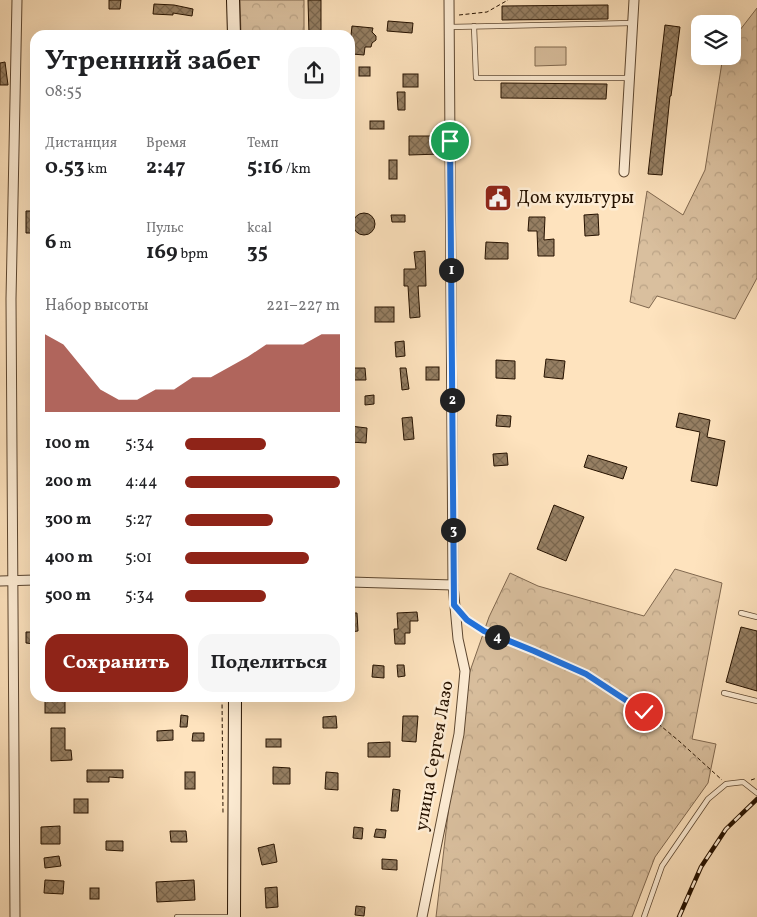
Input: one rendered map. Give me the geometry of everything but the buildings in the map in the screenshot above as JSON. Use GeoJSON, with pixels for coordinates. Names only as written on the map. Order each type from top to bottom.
{"type":"FeatureCollection","features":[{"type":"Feature","properties":{"kind":"main road"},"geometry":{"type":"LineString","coordinates":[[234,0],[234,30]]}},
{"type":"Feature","properties":{"kind":"main road"},"geometry":{"type":"LineString","coordinates":[[234,917],[235,702]]}},
{"type":"Feature","properties":{"kind":"street"},"geometry":{"type":"LineString","coordinates":[[15,917],[11,299],[17,0]]}},
{"type":"Feature","properties":{"kind":"street","name":"улица Сергея Лазо"},"geometry":{"type":"LineString","coordinates":[[422,917],[459,734],[466,671],[458,639],[453,585],[449,0]]}},
{"type":"Feature","properties":{"kind":"street"},"geometry":{"type":"LineString","coordinates":[[624,172],[634,0]]}},
{"type":"Feature","properties":{"kind":"street"},"geometry":{"type":"LineString","coordinates":[[0,581],[30,580]]}},
{"type":"Feature","properties":{"kind":"street"},"geometry":{"type":"LineString","coordinates":[[355,582],[453,585]]}},
{"type":"Feature","properties":{"kind":"lane"},"geometry":{"type":"LineString","coordinates":[[450,27],[632,23]]}},
{"type":"Feature","properties":{"kind":"lane"},"geometry":{"type":"LineString","coordinates":[[474,26],[476,78],[629,78]]}},
{"type":"Feature","properties":{"kind":"lane"},"geometry":{"type":"LineString","coordinates":[[741,613],[757,617]]}},
{"type":"Feature","properties":{"kind":"lane"},"geometry":{"type":"LineString","coordinates":[[724,693],[757,701]]}},
{"type":"Feature","properties":{"kind":"lane"},"geometry":{"type":"LineString","coordinates":[[644,917],[662,866],[708,799],[726,784],[743,782],[757,793]]}},
{"type":"Feature","properties":{"kind":"lane"},"geometry":{"type":"LineString","coordinates":[[177,917],[234,917]]}},
{"type":"Feature","properties":{"kind":"path"},"geometry":{"type":"LineString","coordinates":[[449,16],[487,12],[508,0]]}},
{"type":"Feature","properties":{"kind":"path"},"geometry":{"type":"LineString","coordinates":[[454,605],[467,620],[484,631],[586,674],[644,712],[726,784]]}},
{"type":"Feature","properties":{"kind":"path"},"geometry":{"type":"LineString","coordinates":[[222,702],[223,817]]}},
{"type":"Feature","properties":{"kind":"green space"},"geometry":{"type":"Polygon","coordinates":[[[240,0],[304,0],[304,30],[241,30],[240,0]]]}},
{"type":"Feature","properties":{"kind":"green space"},"geometry":{"type":"Polygon","coordinates":[[[757,8],[757,278],[735,319],[657,296],[649,308],[630,302],[647,191],[683,215],[705,170],[722,65],[741,65],[741,29],[757,8]]]}},
{"type":"Feature","properties":{"kind":"green space"},"geometry":{"type":"Polygon","coordinates":[[[535,47],[566,47],[566,65],[535,66],[535,47]]]}},
{"type":"Feature","properties":{"kind":"green space"},"geometry":{"type":"Polygon","coordinates":[[[675,569],[722,583],[692,739],[716,744],[708,783],[655,857],[632,917],[436,917],[462,694],[489,617],[510,573],[538,586],[644,616],[675,569]]]}},
{"type":"Feature","properties":{"kind":"railway"},"geometry":{"type":"LineString","coordinates":[[679,917],[701,867],[726,829],[757,799]]}},
{"type":"Feature","properties":{"kind":"place","name":"Дом культуры"},"geometry":{"type":"Point","coordinates":[498,198]}},
{"type":"Feature","properties":{"kind":"route"},"geometry":{"type":"LineString","coordinates":[[450,141],[454,605],[467,620],[484,631],[586,674],[644,712]]}}]}
